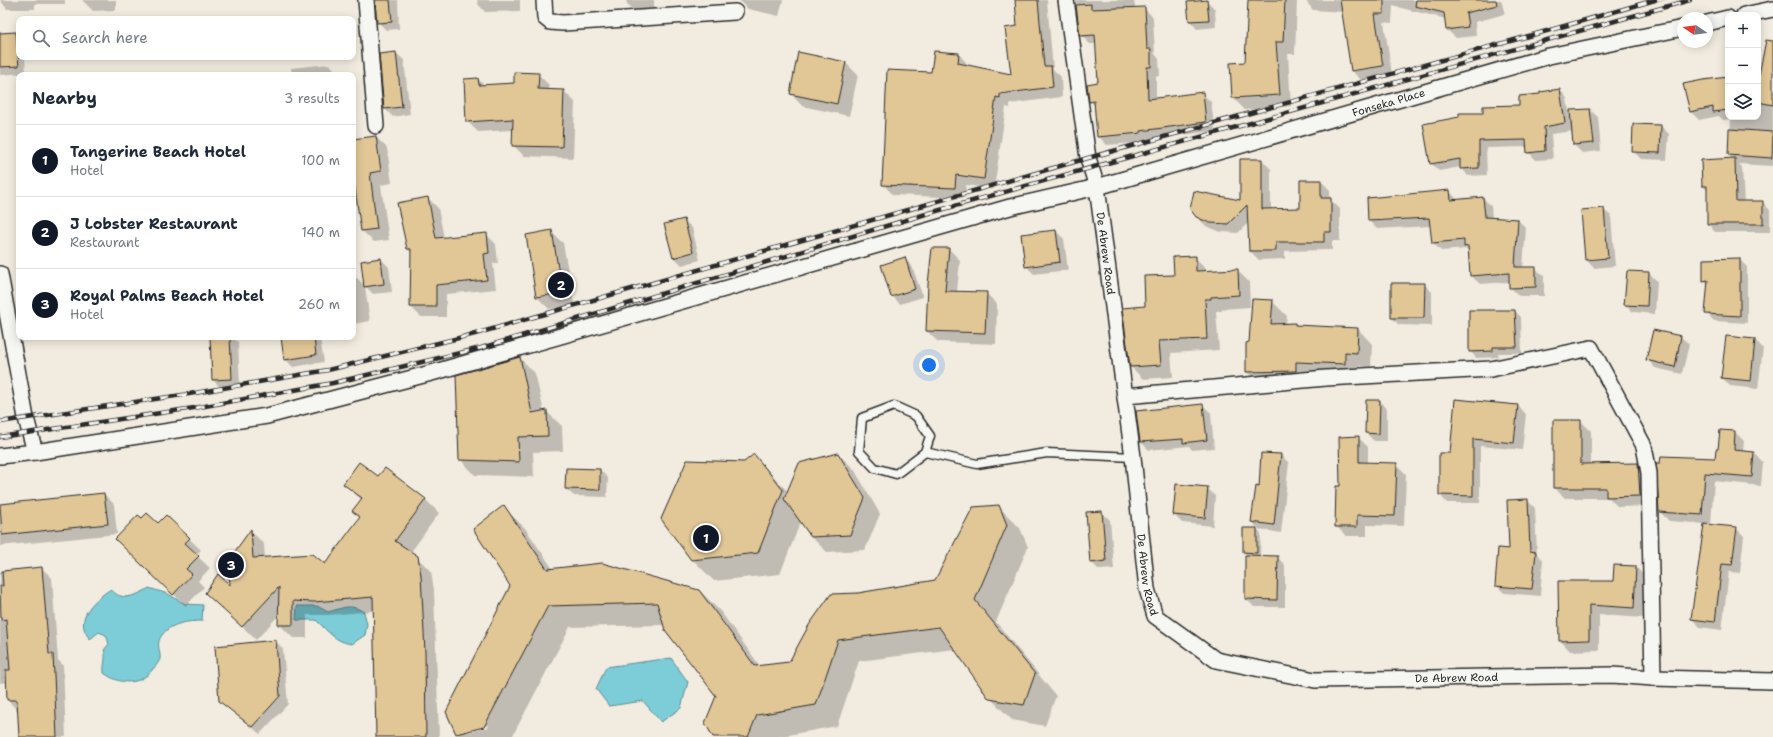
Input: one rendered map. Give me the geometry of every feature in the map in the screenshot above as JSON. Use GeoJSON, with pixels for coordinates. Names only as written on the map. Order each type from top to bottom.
{"type":"FeatureCollection","features":[{"type":"Feature","properties":{"kind":"street"},"geometry":{"type":"LineString","coordinates":[[366,0],[376,126]]}},
{"type":"Feature","properties":{"kind":"street"},"geometry":{"type":"LineString","coordinates":[[544,0],[545,18],[550,22],[563,23],[734,12]]}},
{"type":"Feature","properties":{"kind":"street","name":"De Abrew Road"},"geometry":{"type":"LineString","coordinates":[[1066,0],[1088,158],[1097,187],[1133,457],[1147,589],[1155,616],[1216,660],[1315,680],[1612,675],[1653,678],[1773,681]]}},
{"type":"Feature","properties":{"kind":"street"},"geometry":{"type":"LineString","coordinates":[[1758,12],[1773,9]]}},
{"type":"Feature","properties":{"kind":"street"},"geometry":{"type":"LineString","coordinates":[[1713,22],[1725,19]]}},
{"type":"Feature","properties":{"kind":"street","name":"Fonseka Place"},"geometry":{"type":"LineString","coordinates":[[5,456],[267,416],[435,372],[1010,207],[1097,187],[1549,56],[1677,29]]}},
{"type":"Feature","properties":{"kind":"street"},"geometry":{"type":"LineString","coordinates":[[0,274],[26,418],[35,452]]}},
{"type":"Feature","properties":{"kind":"street"},"geometry":{"type":"LineString","coordinates":[[1125,396],[1326,378],[1491,369],[1591,348],[1644,446],[1649,473],[1653,678]]}},
{"type":"Feature","properties":{"kind":"lane"},"geometry":{"type":"LineString","coordinates":[[894,406],[916,416],[930,436],[925,452],[896,474],[875,468],[859,451],[862,418],[894,406]]}},
{"type":"Feature","properties":{"kind":"lane"},"geometry":{"type":"LineString","coordinates":[[925,452],[977,464],[1047,453],[1133,457]]}},
{"type":"Feature","properties":{"kind":"water"},"geometry":{"type":"Polygon","coordinates":[[[149,588],[168,594],[185,604],[203,605],[202,621],[175,625],[165,631],[159,641],[160,660],[148,675],[136,681],[130,682],[117,680],[104,673],[104,650],[109,644],[106,635],[99,632],[90,639],[85,632],[83,624],[85,617],[88,610],[98,598],[111,589],[120,596],[125,597],[135,595],[149,588]]]}},
{"type":"Feature","properties":{"kind":"water"},"geometry":{"type":"Polygon","coordinates":[[[297,606],[317,606],[328,612],[346,607],[359,609],[364,612],[367,624],[365,635],[352,644],[341,641],[316,620],[296,620],[297,606]]]}},
{"type":"Feature","properties":{"kind":"water"},"geometry":{"type":"Polygon","coordinates":[[[671,658],[688,682],[681,708],[661,722],[643,701],[609,706],[596,689],[606,667],[671,658]]]}},
{"type":"Feature","properties":{"kind":"building"},"geometry":{"type":"Polygon","coordinates":[[[375,0],[390,0],[392,22],[377,23],[375,0]]]}},
{"type":"Feature","properties":{"kind":"building"},"geometry":{"type":"Polygon","coordinates":[[[1015,0],[1038,0],[1044,66],[1051,66],[1053,87],[1000,94],[1000,98],[996,97],[984,179],[956,175],[955,188],[882,185],[887,70],[931,72],[934,51],[959,53],[958,63],[1011,74],[1005,28],[1017,26],[1015,0]]]}},
{"type":"Feature","properties":{"kind":"building"},"geometry":{"type":"Polygon","coordinates":[[[1207,0],[1209,20],[1189,21],[1187,2],[1207,0]]]}},
{"type":"Feature","properties":{"kind":"building"},"geometry":{"type":"Polygon","coordinates":[[[1248,0],[1285,0],[1283,42],[1276,42],[1280,95],[1232,98],[1230,63],[1245,62],[1248,0]]]}},
{"type":"Feature","properties":{"kind":"building"},"geometry":{"type":"Polygon","coordinates":[[[1340,0],[1384,0],[1384,14],[1375,14],[1383,66],[1351,71],[1340,0]]]}},
{"type":"Feature","properties":{"kind":"building"},"geometry":{"type":"Polygon","coordinates":[[[1416,0],[1496,0],[1497,5],[1466,13],[1468,27],[1446,30],[1444,13],[1415,6],[1416,0]]]}},
{"type":"Feature","properties":{"kind":"building"},"geometry":{"type":"Polygon","coordinates":[[[1091,4],[1091,9],[1145,7],[1147,49],[1151,49],[1151,67],[1147,67],[1148,99],[1203,92],[1206,122],[1141,131],[1141,133],[1097,137],[1094,101],[1089,102],[1087,84],[1098,82],[1095,35],[1080,36],[1076,5],[1091,4]]]}},
{"type":"Feature","properties":{"kind":"building"},"geometry":{"type":"Polygon","coordinates":[[[16,32],[16,60],[18,60],[19,66],[0,67],[0,33],[16,32]]]}},
{"type":"Feature","properties":{"kind":"building"},"geometry":{"type":"Polygon","coordinates":[[[1766,40],[1773,41],[1773,105],[1761,103],[1761,65],[1766,40]]]}},
{"type":"Feature","properties":{"kind":"building"},"geometry":{"type":"Polygon","coordinates":[[[396,52],[402,107],[384,109],[379,54],[396,52]]]}},
{"type":"Feature","properties":{"kind":"building"},"geometry":{"type":"Polygon","coordinates":[[[798,52],[846,62],[837,104],[790,94],[798,52]]]}},
{"type":"Feature","properties":{"kind":"building"},"geometry":{"type":"Polygon","coordinates":[[[514,72],[539,73],[538,89],[564,90],[562,147],[512,146],[513,119],[466,122],[464,79],[478,78],[479,85],[514,83],[514,72]]]}},
{"type":"Feature","properties":{"kind":"building"},"geometry":{"type":"Polygon","coordinates":[[[1725,77],[1725,110],[1713,112],[1713,107],[1690,112],[1683,84],[1725,77]]]}},
{"type":"Feature","properties":{"kind":"building"},"geometry":{"type":"Polygon","coordinates":[[[1560,89],[1565,123],[1544,127],[1545,151],[1527,153],[1526,140],[1479,141],[1479,168],[1460,169],[1460,159],[1430,164],[1423,124],[1459,117],[1459,113],[1483,113],[1483,106],[1519,105],[1519,96],[1540,94],[1540,92],[1560,89]]]}},
{"type":"Feature","properties":{"kind":"building"},"geometry":{"type":"Polygon","coordinates":[[[1590,109],[1594,143],[1573,145],[1570,110],[1590,109]]]}},
{"type":"Feature","properties":{"kind":"building"},"geometry":{"type":"Polygon","coordinates":[[[1633,124],[1661,125],[1660,153],[1632,152],[1633,124]]]}},
{"type":"Feature","properties":{"kind":"building"},"geometry":{"type":"Polygon","coordinates":[[[1729,129],[1773,132],[1772,158],[1728,155],[1729,129]]]}},
{"type":"Feature","properties":{"kind":"building"},"geometry":{"type":"Polygon","coordinates":[[[376,136],[381,171],[370,173],[377,229],[361,231],[356,195],[356,139],[376,136]]]}},
{"type":"Feature","properties":{"kind":"building"},"geometry":{"type":"Polygon","coordinates":[[[1735,158],[1736,201],[1763,201],[1763,224],[1707,224],[1707,186],[1702,186],[1701,160],[1735,158]]]}},
{"type":"Feature","properties":{"kind":"building"},"geometry":{"type":"Polygon","coordinates":[[[1240,159],[1262,159],[1262,209],[1300,208],[1300,180],[1321,180],[1321,198],[1331,198],[1331,232],[1324,232],[1324,242],[1276,242],[1276,251],[1249,251],[1247,205],[1228,224],[1210,223],[1196,217],[1190,209],[1194,191],[1240,200],[1240,159]]]}},
{"type":"Feature","properties":{"kind":"building"},"geometry":{"type":"Polygon","coordinates":[[[1450,190],[1451,200],[1483,197],[1485,217],[1518,219],[1515,267],[1536,267],[1536,287],[1509,288],[1509,273],[1470,276],[1468,246],[1464,247],[1464,240],[1432,243],[1429,218],[1368,221],[1367,198],[1450,190]]]}},
{"type":"Feature","properties":{"kind":"building"},"geometry":{"type":"Polygon","coordinates":[[[428,197],[436,238],[487,233],[489,253],[484,254],[487,280],[436,285],[436,307],[410,307],[411,249],[407,249],[397,203],[428,197]]]}},
{"type":"Feature","properties":{"kind":"building"},"geometry":{"type":"Polygon","coordinates":[[[1604,208],[1608,258],[1585,260],[1581,210],[1604,208]]]}},
{"type":"Feature","properties":{"kind":"building"},"geometry":{"type":"Polygon","coordinates":[[[684,219],[693,252],[673,258],[664,224],[684,219]]]}},
{"type":"Feature","properties":{"kind":"building"},"geometry":{"type":"Polygon","coordinates":[[[552,230],[562,293],[536,297],[526,235],[552,230]]]}},
{"type":"Feature","properties":{"kind":"building"},"geometry":{"type":"Polygon","coordinates":[[[1056,230],[1060,262],[1025,267],[1021,234],[1056,230]]]}},
{"type":"Feature","properties":{"kind":"building"},"geometry":{"type":"Polygon","coordinates":[[[932,248],[949,248],[945,291],[987,292],[985,333],[926,331],[928,284],[932,248]]]}},
{"type":"Feature","properties":{"kind":"building"},"geometry":{"type":"Polygon","coordinates":[[[1196,256],[1196,271],[1238,269],[1239,295],[1211,297],[1211,299],[1205,299],[1207,339],[1159,341],[1161,365],[1130,367],[1122,308],[1145,306],[1144,276],[1174,275],[1173,257],[1196,256]]]}},
{"type":"Feature","properties":{"kind":"building"},"geometry":{"type":"Polygon","coordinates":[[[905,257],[915,289],[891,297],[881,265],[905,257]]]}},
{"type":"Feature","properties":{"kind":"building"},"geometry":{"type":"Polygon","coordinates":[[[381,258],[384,284],[364,287],[361,261],[381,258]]]}},
{"type":"Feature","properties":{"kind":"building"},"geometry":{"type":"Polygon","coordinates":[[[1740,258],[1740,316],[1705,314],[1708,280],[1703,281],[1703,259],[1740,258]]]}},
{"type":"Feature","properties":{"kind":"building"},"geometry":{"type":"Polygon","coordinates":[[[1627,271],[1649,272],[1647,306],[1624,305],[1627,271]]]}},
{"type":"Feature","properties":{"kind":"building"},"geometry":{"type":"Polygon","coordinates":[[[1391,283],[1425,283],[1424,318],[1391,318],[1391,283]]]}},
{"type":"Feature","properties":{"kind":"building"},"geometry":{"type":"Polygon","coordinates":[[[1252,299],[1273,300],[1271,324],[1295,323],[1295,325],[1358,328],[1357,353],[1345,352],[1345,364],[1296,362],[1296,371],[1246,372],[1246,343],[1249,342],[1252,299]]]}},
{"type":"Feature","properties":{"kind":"building"},"geometry":{"type":"Polygon","coordinates":[[[1469,310],[1515,310],[1517,347],[1493,347],[1493,351],[1469,352],[1469,310]]]}},
{"type":"Feature","properties":{"kind":"building"},"geometry":{"type":"Polygon","coordinates":[[[1653,330],[1681,336],[1675,367],[1646,360],[1653,330]]]}},
{"type":"Feature","properties":{"kind":"building"},"geometry":{"type":"Polygon","coordinates":[[[1726,336],[1755,339],[1751,381],[1721,378],[1726,336]]]}},
{"type":"Feature","properties":{"kind":"building"},"geometry":{"type":"Polygon","coordinates":[[[210,340],[230,340],[232,379],[212,380],[210,340]]]}},
{"type":"Feature","properties":{"kind":"building"},"geometry":{"type":"Polygon","coordinates":[[[281,340],[314,340],[316,355],[284,360],[281,340]]]}},
{"type":"Feature","properties":{"kind":"building"},"geometry":{"type":"Polygon","coordinates":[[[520,357],[532,413],[547,410],[548,436],[518,437],[519,462],[459,460],[456,375],[520,357]]]}},
{"type":"Feature","properties":{"kind":"building"},"geometry":{"type":"Polygon","coordinates":[[[1455,399],[1518,405],[1514,443],[1473,439],[1473,496],[1439,495],[1439,453],[1450,453],[1455,399]]]}},
{"type":"Feature","properties":{"kind":"building"},"geometry":{"type":"Polygon","coordinates":[[[1366,400],[1380,400],[1379,434],[1365,433],[1366,400]]]}},
{"type":"Feature","properties":{"kind":"building"},"geometry":{"type":"Polygon","coordinates":[[[1203,404],[1207,440],[1183,443],[1183,439],[1140,442],[1136,411],[1203,404]]]}},
{"type":"Feature","properties":{"kind":"building"},"geometry":{"type":"Polygon","coordinates":[[[1553,420],[1581,420],[1581,464],[1638,463],[1640,496],[1606,497],[1606,488],[1553,488],[1553,420]]]}},
{"type":"Feature","properties":{"kind":"building"},"geometry":{"type":"Polygon","coordinates":[[[1720,430],[1735,431],[1734,450],[1754,452],[1752,477],[1705,473],[1702,515],[1659,512],[1656,463],[1660,463],[1661,456],[1715,458],[1716,449],[1718,449],[1720,430]]]}},
{"type":"Feature","properties":{"kind":"building"},"geometry":{"type":"Polygon","coordinates":[[[1359,436],[1359,462],[1397,463],[1395,516],[1357,515],[1357,527],[1335,527],[1336,486],[1340,486],[1339,437],[1359,436]]]}},
{"type":"Feature","properties":{"kind":"building"},"geometry":{"type":"Polygon","coordinates":[[[838,453],[865,498],[850,535],[811,537],[784,499],[799,463],[838,453]]]}},
{"type":"Feature","properties":{"kind":"building"},"geometry":{"type":"Polygon","coordinates":[[[1261,453],[1281,454],[1274,525],[1251,522],[1256,486],[1259,487],[1261,453]]]}},
{"type":"Feature","properties":{"kind":"building"},"geometry":{"type":"Polygon","coordinates":[[[754,454],[783,490],[758,553],[691,560],[661,519],[687,460],[744,462],[754,454]]]}},
{"type":"Feature","properties":{"kind":"building"},"geometry":{"type":"Polygon","coordinates":[[[359,462],[378,476],[385,468],[426,499],[395,541],[418,556],[421,575],[425,652],[426,737],[376,737],[373,597],[314,602],[293,601],[293,625],[278,625],[279,587],[242,627],[205,593],[218,574],[230,585],[228,561],[251,529],[253,558],[313,554],[325,564],[360,517],[352,511],[362,498],[343,484],[359,462]]]}},
{"type":"Feature","properties":{"kind":"building"},"geometry":{"type":"Polygon","coordinates":[[[566,468],[600,469],[600,490],[565,489],[566,468]]]}},
{"type":"Feature","properties":{"kind":"building"},"geometry":{"type":"Polygon","coordinates":[[[1176,484],[1208,487],[1205,518],[1173,515],[1176,484]]]}},
{"type":"Feature","properties":{"kind":"building"},"geometry":{"type":"Polygon","coordinates":[[[104,493],[108,524],[2,535],[0,504],[104,493]]]}},
{"type":"Feature","properties":{"kind":"building"},"geometry":{"type":"Polygon","coordinates":[[[1528,499],[1530,551],[1536,552],[1532,589],[1495,586],[1498,548],[1509,549],[1507,500],[1528,499]]]}},
{"type":"Feature","properties":{"kind":"building"},"geometry":{"type":"Polygon","coordinates":[[[504,505],[547,569],[602,563],[699,590],[755,666],[789,662],[809,625],[831,594],[858,593],[935,580],[973,507],[999,505],[1007,525],[975,600],[1035,674],[1024,705],[989,699],[939,627],[838,640],[816,705],[757,715],[748,737],[713,737],[705,723],[716,696],[665,630],[657,603],[548,606],[484,727],[456,734],[446,712],[510,586],[473,529],[504,505]]]}},
{"type":"Feature","properties":{"kind":"building"},"geometry":{"type":"Polygon","coordinates":[[[1102,511],[1106,561],[1090,563],[1086,512],[1102,511]]]}},
{"type":"Feature","properties":{"kind":"building"},"geometry":{"type":"Polygon","coordinates":[[[147,513],[158,523],[166,515],[190,538],[185,543],[199,556],[186,569],[192,574],[173,595],[115,539],[138,515],[142,518],[147,513]]]}},
{"type":"Feature","properties":{"kind":"building"},"geometry":{"type":"Polygon","coordinates":[[[1704,524],[1737,527],[1732,565],[1722,564],[1715,622],[1691,619],[1704,524]]]}},
{"type":"Feature","properties":{"kind":"building"},"geometry":{"type":"Polygon","coordinates":[[[1243,528],[1257,528],[1257,553],[1243,552],[1243,528]]]}},
{"type":"Feature","properties":{"kind":"building"},"geometry":{"type":"Polygon","coordinates":[[[1245,555],[1278,556],[1277,600],[1245,599],[1245,555]]]}},
{"type":"Feature","properties":{"kind":"building"},"geometry":{"type":"Polygon","coordinates":[[[1614,565],[1636,566],[1634,608],[1589,605],[1589,640],[1559,641],[1558,581],[1613,581],[1614,565]]]}},
{"type":"Feature","properties":{"kind":"building"},"geometry":{"type":"Polygon","coordinates":[[[42,567],[49,654],[53,654],[57,737],[19,737],[17,700],[7,700],[6,670],[10,670],[6,619],[1,620],[0,586],[3,586],[2,571],[42,567]]]}},
{"type":"Feature","properties":{"kind":"building"},"geometry":{"type":"Polygon","coordinates":[[[276,640],[280,696],[252,727],[219,701],[215,646],[276,640]]]}},
{"type":"Feature","properties":{"kind":"railway"},"geometry":{"type":"LineString","coordinates":[[0,422],[189,394],[328,370],[475,334],[1088,158],[1655,0]]}},
{"type":"Feature","properties":{"kind":"railway"},"geometry":{"type":"LineString","coordinates":[[0,437],[194,408],[333,383],[481,348],[926,214],[1690,0]]}},
{"type":"Feature","properties":{"kind":"place","name":"J Lobster Restaurant"},"geometry":{"type":"Point","coordinates":[561,285]}},
{"type":"Feature","properties":{"kind":"place","name":"Tangerine Beach Hotel"},"geometry":{"type":"Point","coordinates":[706,538]}},
{"type":"Feature","properties":{"kind":"place","name":"Royal Palms Beach Hotel"},"geometry":{"type":"Point","coordinates":[231,565]}}]}
